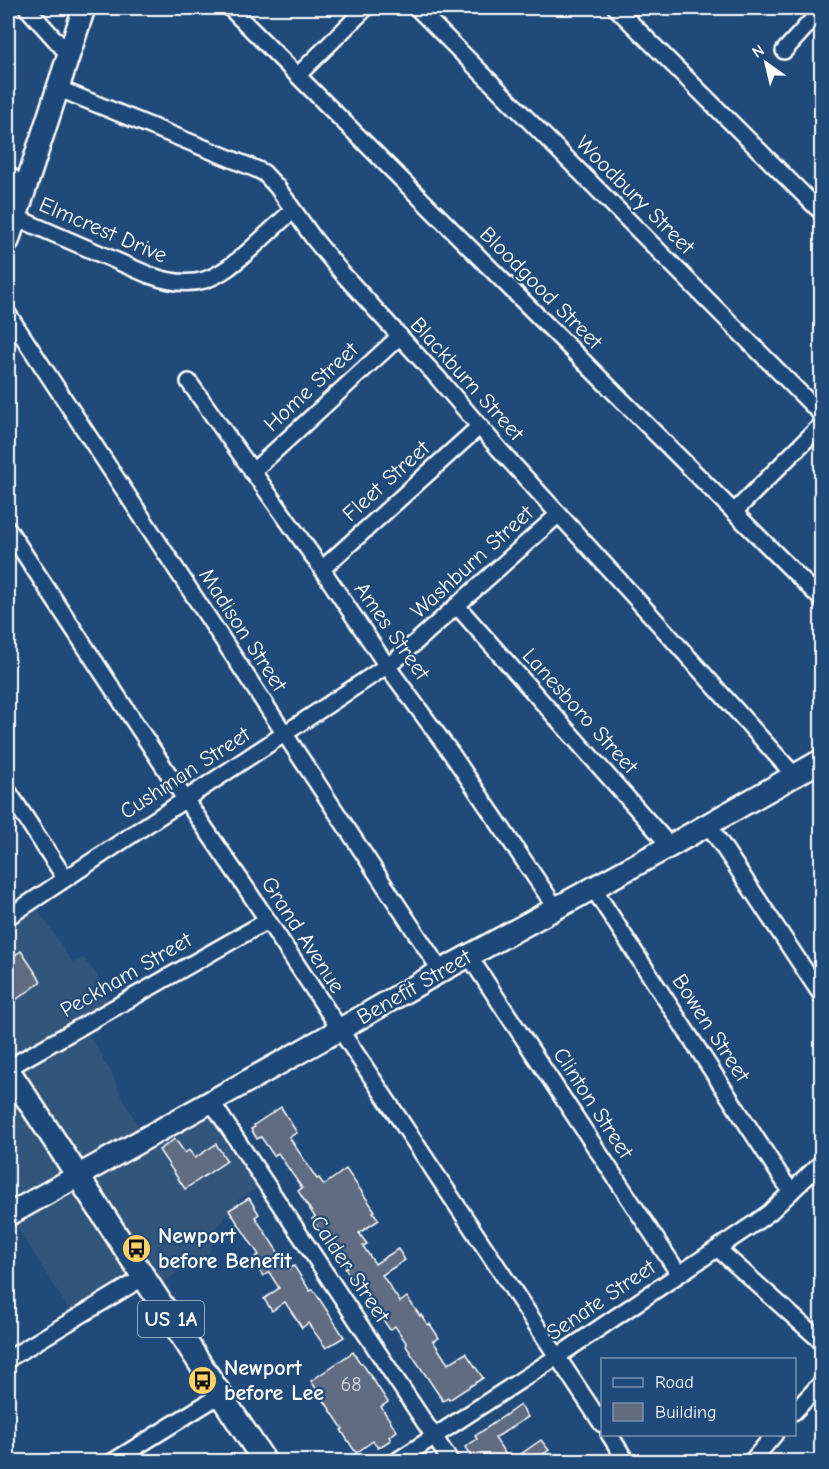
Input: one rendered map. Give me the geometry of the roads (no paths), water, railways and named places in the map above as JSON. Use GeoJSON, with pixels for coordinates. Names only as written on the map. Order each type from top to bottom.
{"type":"FeatureCollection","features":[{"type":"Feature","properties":{"kind":"main road","name":"US 1A"},"geometry":{"type":"LineString","coordinates":[[8,1069],[265,1461]]}},
{"type":"Feature","properties":{"kind":"street"},"geometry":{"type":"LineString","coordinates":[[27,8],[69,55]]}},
{"type":"Feature","properties":{"kind":"street"},"geometry":{"type":"LineString","coordinates":[[8,241],[84,8]]}},
{"type":"Feature","properties":{"kind":"street","name":"Bloodgood Street"},"geometry":{"type":"LineString","coordinates":[[230,8],[822,600]]}},
{"type":"Feature","properties":{"kind":"street"},"geometry":{"type":"LineString","coordinates":[[298,75],[366,8]]}},
{"type":"Feature","properties":{"kind":"street","name":"Woodbury Street"},"geometry":{"type":"LineString","coordinates":[[417,8],[822,415]]}},
{"type":"Feature","properties":{"kind":"street"},"geometry":{"type":"LineString","coordinates":[[616,8],[822,213]]}},
{"type":"Feature","properties":{"kind":"street"},"geometry":{"type":"LineString","coordinates":[[784,51],[822,9]]}},
{"type":"Feature","properties":{"kind":"street","name":"Blackburn Street"},"geometry":{"type":"LineString","coordinates":[[57,88],[256,169],[271,180],[342,273],[794,774]]}},
{"type":"Feature","properties":{"kind":"street"},"geometry":{"type":"LineString","coordinates":[[8,174],[25,188]]}},
{"type":"Feature","properties":{"kind":"street","name":"Elmcrest Drive"},"geometry":{"type":"LineString","coordinates":[[15,217],[162,280],[192,283],[224,271],[293,210]]}},
{"type":"Feature","properties":{"kind":"street","name":"Madison Street"},"geometry":{"type":"LineString","coordinates":[[8,314],[441,971]]}},
{"type":"Feature","properties":{"kind":"street","name":"Home Street"},"geometry":{"type":"LineString","coordinates":[[252,472],[400,336]]}},
{"type":"Feature","properties":{"kind":"street","name":"Ames Street"},"geometry":{"type":"LineString","coordinates":[[189,382],[322,569],[387,666],[451,753],[556,908]]}},
{"type":"Feature","properties":{"kind":"street"},"geometry":{"type":"LineString","coordinates":[[734,512],[822,424]]}},
{"type":"Feature","properties":{"kind":"street","name":"Fleet Street"},"geometry":{"type":"LineString","coordinates":[[322,569],[480,426]]}},
{"type":"Feature","properties":{"kind":"street","name":"Washburn Street"},"geometry":{"type":"LineString","coordinates":[[387,666],[559,514]]}},
{"type":"Feature","properties":{"kind":"street","name":"Grand Avenue"},"geometry":{"type":"LineString","coordinates":[[8,529],[185,799],[601,1421]]}},
{"type":"Feature","properties":{"kind":"street","name":"Lanesboro Street"},"geometry":{"type":"LineString","coordinates":[[457,606],[670,846]]}},
{"type":"Feature","properties":{"kind":"street","name":"Cushman Street"},"geometry":{"type":"LineString","coordinates":[[8,917],[387,666]]}},
{"type":"Feature","properties":{"kind":"street","name":"Benefit Street"},"geometry":{"type":"LineString","coordinates":[[8,1215],[822,760]]}},
{"type":"Feature","properties":{"kind":"street"},"geometry":{"type":"LineString","coordinates":[[8,791],[65,878]]}},
{"type":"Feature","properties":{"kind":"street"},"geometry":{"type":"LineString","coordinates":[[708,824],[822,996]]}},
{"type":"Feature","properties":{"kind":"street","name":"Bowen Street"},"geometry":{"type":"LineString","coordinates":[[593,888],[791,1192]]}},
{"type":"Feature","properties":{"kind":"street","name":"Peckham Street"},"geometry":{"type":"LineString","coordinates":[[8,1069],[267,921]]}},
{"type":"Feature","properties":{"kind":"street","name":"Clinton Street"},"geometry":{"type":"LineString","coordinates":[[469,956],[679,1274]]}},
{"type":"Feature","properties":{"kind":"street","name":"Calder Street"},"geometry":{"type":"LineString","coordinates":[[212,1101],[451,1461]]}},
{"type":"Feature","properties":{"kind":"street","name":"Senate Street"},"geometry":{"type":"LineString","coordinates":[[395,1461],[718,1249],[770,1212],[822,1162]]}},
{"type":"Feature","properties":{"kind":"street"},"geometry":{"type":"LineString","coordinates":[[718,1249],[822,1342]]}},
{"type":"Feature","properties":{"kind":"street"},"geometry":{"type":"LineString","coordinates":[[8,1359],[144,1277]]}},
{"type":"Feature","properties":{"kind":"street"},"geometry":{"type":"LineString","coordinates":[[796,1411],[822,1382]]}},
{"type":"Feature","properties":{"kind":"street"},"geometry":{"type":"LineString","coordinates":[[112,1461],[220,1395]]}},
{"type":"Feature","properties":{"kind":"street"},"geometry":{"type":"LineString","coordinates":[[610,1436],[627,1461]]}},
{"type":"Feature","properties":{"kind":"street"},"geometry":{"type":"LineString","coordinates":[[751,1461],[773,1436]]}},
{"type":"Feature","properties":{"kind":"place","name":"Newport before Benefit"},"geometry":{"type":"Point","coordinates":[137,1249]}},
{"type":"Feature","properties":{"kind":"place","name":"Newport before Lee"},"geometry":{"type":"Point","coordinates":[203,1381]}}]}
